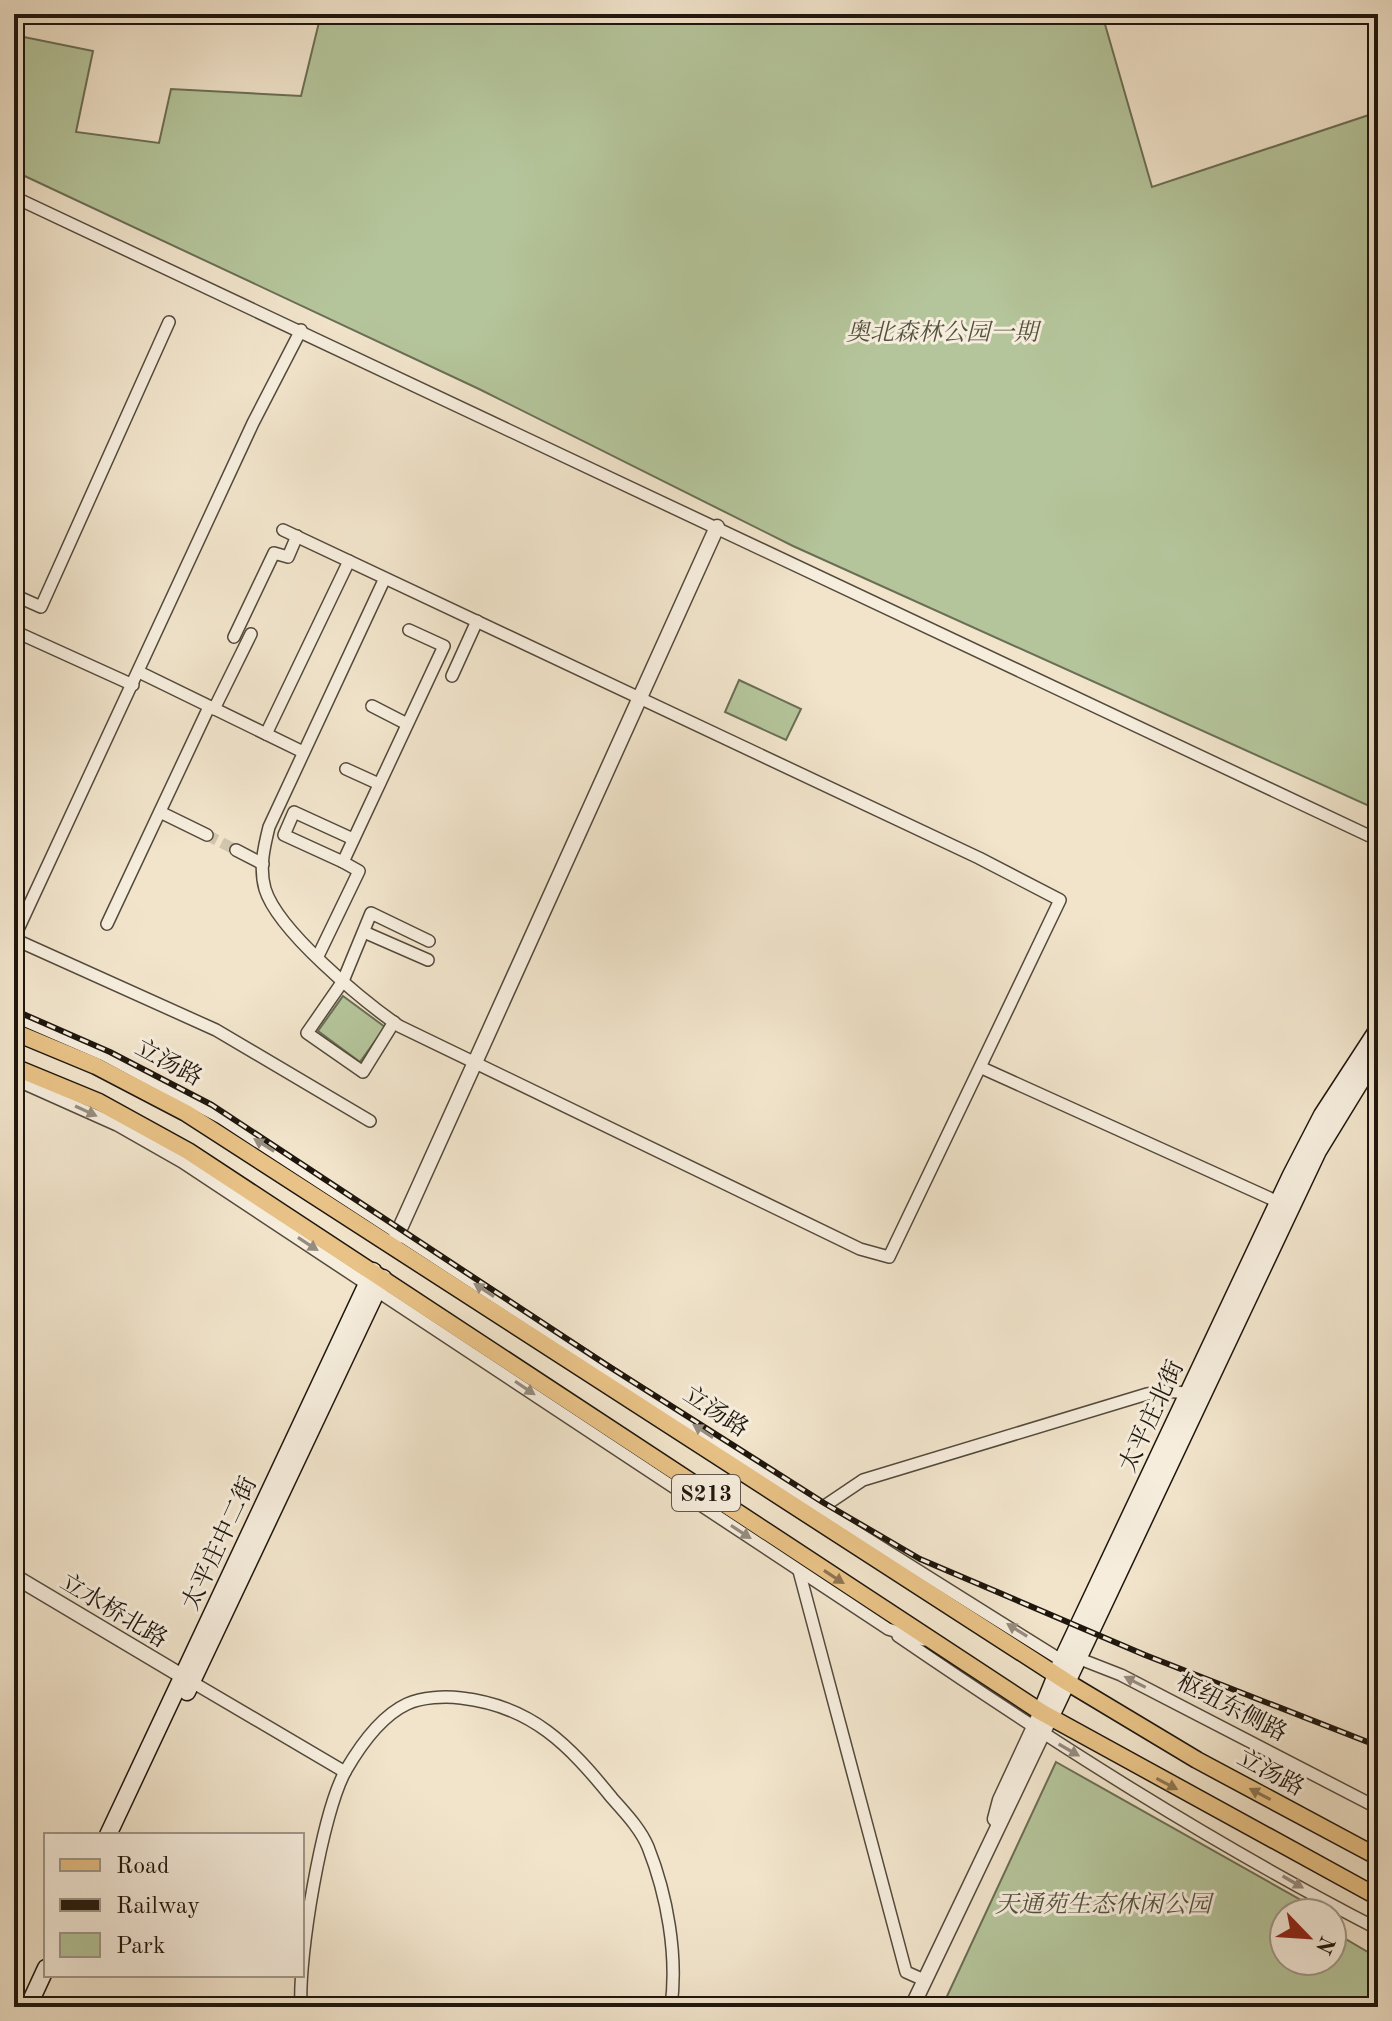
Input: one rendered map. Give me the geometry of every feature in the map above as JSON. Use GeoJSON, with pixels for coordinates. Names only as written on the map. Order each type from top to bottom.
{"type":"FeatureCollection","features":[{"type":"Feature","properties":{"kind":"main road","name":"太平庄北街"},"geometry":{"type":"LineString","coordinates":[[1046,1715],[1284,1204],[1322,1115],[1378,1029]]}},
{"type":"Feature","properties":{"kind":"main road","name":"立汤路"},"geometry":{"type":"LineString","coordinates":[[14,1032],[153,1094],[395,1240],[1062,1679],[1197,1760],[1378,1857]]}},
{"type":"Feature","properties":{"kind":"main road","name":"太平庄北街"},"geometry":{"type":"LineString","coordinates":[[1284,1204],[1378,1053]]}},
{"type":"Feature","properties":{"kind":"main road","name":"S213"},"geometry":{"type":"LineString","coordinates":[[14,1067],[99,1102],[188,1151],[375,1280],[1046,1715],[1378,1897]]}},
{"type":"Feature","properties":{"kind":"main road","name":"太平庄中二街"},"geometry":{"type":"LineString","coordinates":[[109,1833],[187,1679],[375,1280]]}},
{"type":"Feature","properties":{"kind":"main road","name":"太平庄中二街"},"geometry":{"type":"LineString","coordinates":[[121,1833],[187,1679]]}},
{"type":"Feature","properties":{"kind":"main road"},"geometry":{"type":"LineString","coordinates":[[28,2007],[44,1972]]}},
{"type":"Feature","properties":{"kind":"main road"},"geometry":{"type":"LineString","coordinates":[[40,2007],[54,1977]]}},
{"type":"Feature","properties":{"kind":"street"},"geometry":{"type":"LineString","coordinates":[[14,197],[1378,840]]}},
{"type":"Feature","properties":{"kind":"street"},"geometry":{"type":"LineString","coordinates":[[14,595],[41,607],[169,322]]}},
{"type":"Feature","properties":{"kind":"street"},"geometry":{"type":"LineString","coordinates":[[301,330],[253,423],[14,938],[216,1030],[370,1121]]}},
{"type":"Feature","properties":{"kind":"street"},"geometry":{"type":"LineString","coordinates":[[395,1240],[717,527]]}},
{"type":"Feature","properties":{"kind":"street"},"geometry":{"type":"LineString","coordinates":[[283,530],[477,621],[640,699],[979,858],[1060,900],[889,1257],[860,1249],[473,1065],[394,1022],[343,981],[281,918],[265,888],[263,864],[269,827],[385,578]]}},
{"type":"Feature","properties":{"kind":"street"},"geometry":{"type":"LineString","coordinates":[[234,637],[274,553],[288,557],[297,536]]}},
{"type":"Feature","properties":{"kind":"street"},"geometry":{"type":"LineString","coordinates":[[266,734],[349,561]]}},
{"type":"Feature","properties":{"kind":"street"},"geometry":{"type":"LineString","coordinates":[[452,676],[477,621]]}},
{"type":"Feature","properties":{"kind":"street"},"geometry":{"type":"LineString","coordinates":[[343,862],[444,646],[409,630]]}},
{"type":"Feature","properties":{"kind":"street"},"geometry":{"type":"LineString","coordinates":[[14,631],[133,685]]}},
{"type":"Feature","properties":{"kind":"street"},"geometry":{"type":"LineString","coordinates":[[107,924],[211,708],[251,634]]}},
{"type":"Feature","properties":{"kind":"street"},"geometry":{"type":"LineString","coordinates":[[139,672],[303,752]]}},
{"type":"Feature","properties":{"kind":"street"},"geometry":{"type":"LineString","coordinates":[[372,706],[407,724]]}},
{"type":"Feature","properties":{"kind":"street"},"geometry":{"type":"LineString","coordinates":[[346,769],[379,784]]}},
{"type":"Feature","properties":{"kind":"street"},"geometry":{"type":"LineString","coordinates":[[160,812],[207,835]]}},
{"type":"Feature","properties":{"kind":"street"},"geometry":{"type":"LineString","coordinates":[[318,956],[359,871],[284,835],[294,812],[353,839]]}},
{"type":"Feature","properties":{"kind":"street"},"geometry":{"type":"LineString","coordinates":[[236,850],[263,864]]}},
{"type":"Feature","properties":{"kind":"street"},"geometry":{"type":"LineString","coordinates":[[394,1022],[363,1072],[307,1033],[343,981],[371,913],[429,941]]}},
{"type":"Feature","properties":{"kind":"street"},"geometry":{"type":"LineString","coordinates":[[364,932],[428,960]]}},
{"type":"Feature","properties":{"kind":"street","name":"立汤路"},"geometry":{"type":"LineString","coordinates":[[14,1016],[166,1086],[273,1150],[395,1240]]}},
{"type":"Feature","properties":{"kind":"street"},"geometry":{"type":"LineString","coordinates":[[982,1068],[1284,1204]]}},
{"type":"Feature","properties":{"kind":"street","name":"S213"},"geometry":{"type":"LineString","coordinates":[[14,1079],[117,1125],[182,1162],[375,1280],[888,1629],[941,1645]]}},
{"type":"Feature","properties":{"kind":"street"},"geometry":{"type":"LineString","coordinates":[[814,1514],[863,1480],[1147,1394],[1194,1395]]}},
{"type":"Feature","properties":{"kind":"street","name":"立汤路"},"geometry":{"type":"LineString","coordinates":[[814,1514],[1071,1657]]}},
{"type":"Feature","properties":{"kind":"street"},"geometry":{"type":"LineString","coordinates":[[799,1571],[906,1972],[924,1980]]}},
{"type":"Feature","properties":{"kind":"street","name":"立水桥北路"},"geometry":{"type":"LineString","coordinates":[[14,1576],[187,1679]]}},
{"type":"Feature","properties":{"kind":"street"},"geometry":{"type":"LineString","coordinates":[[888,1629],[1038,1731],[1180,1820],[1378,1929]]}},
{"type":"Feature","properties":{"kind":"street","name":"枢纽东侧路"},"geometry":{"type":"LineString","coordinates":[[1071,1657],[1121,1675],[1378,1808]]}},
{"type":"Feature","properties":{"kind":"street"},"geometry":{"type":"LineString","coordinates":[[187,1679],[345,1772]]}},
{"type":"Feature","properties":{"kind":"street"},"geometry":{"type":"LineString","coordinates":[[301,2007],[319,1860],[345,1772],[371,1733],[407,1703],[446,1696],[495,1702],[554,1736],[594,1776],[639,1830],[648,1847],[663,1899],[675,1976],[671,2007]]}},
{"type":"Feature","properties":{"kind":"street","name":"太平庄北街"},"geometry":{"type":"LineString","coordinates":[[912,2007],[1046,1715]]}},
{"type":"Feature","properties":{"kind":"green space","name":"奥北森林公园一期"},"geometry":{"type":"Polygon","coordinates":[[[321,14],[1102,14],[1152,187],[1378,112],[1378,810],[793,546],[479,389],[14,171],[14,35],[93,51],[76,132],[159,143],[171,89],[301,96],[321,14]]]}},
{"type":"Feature","properties":{"kind":"green space"},"geometry":{"type":"Polygon","coordinates":[[[739,680],[801,709],[786,740],[725,712],[739,680]]]}},
{"type":"Feature","properties":{"kind":"green space"},"geometry":{"type":"Polygon","coordinates":[[[343,996],[385,1027],[360,1062],[318,1031],[343,996]]]}},
{"type":"Feature","properties":{"kind":"green space","name":"天通苑生态休闲公园"},"geometry":{"type":"Polygon","coordinates":[[[1056,1762],[1296,1897],[1268,1897],[1268,1977],[1348,1977],[1348,1940],[1378,1958],[1378,2007],[942,2007],[1056,1762]]]}},
{"type":"Feature","properties":{"kind":"tunnel"},"geometry":{"type":"LineString","coordinates":[[207,835],[236,850]]}},
{"type":"Feature","properties":{"kind":"railway"},"geometry":{"type":"LineString","coordinates":[[14,1010],[110,1052],[212,1105],[605,1364],[824,1503],[920,1559],[1145,1655],[1378,1746]]}}]}
